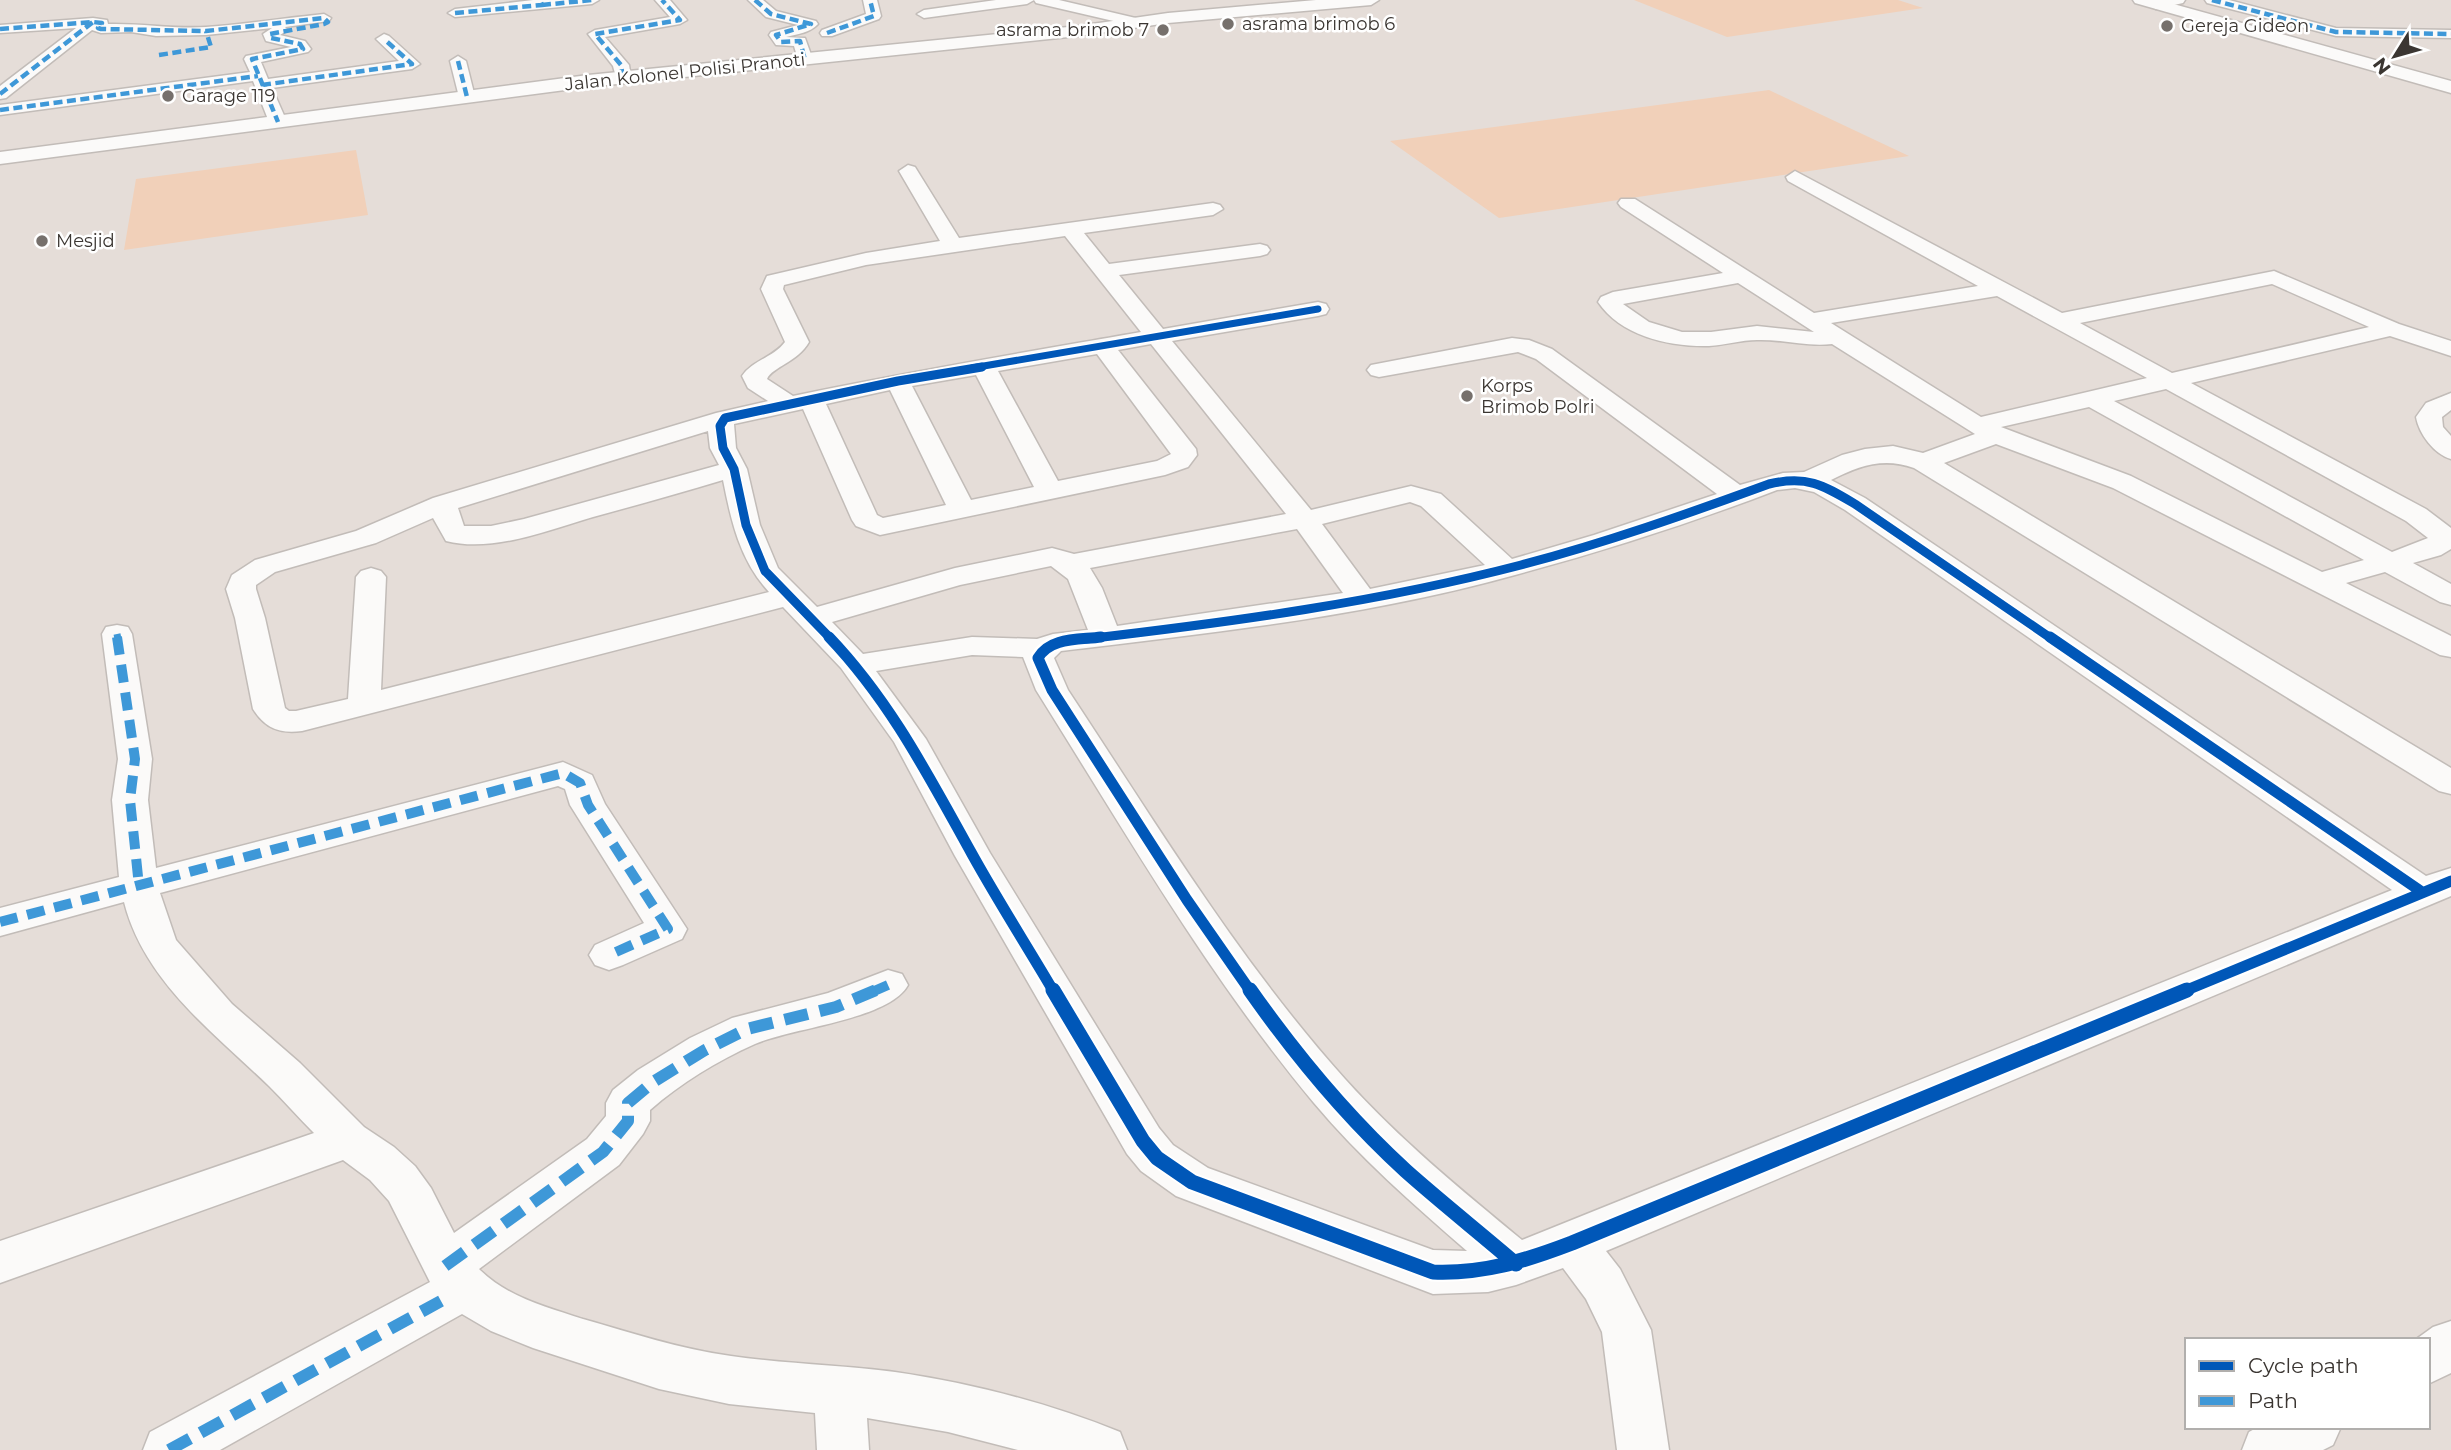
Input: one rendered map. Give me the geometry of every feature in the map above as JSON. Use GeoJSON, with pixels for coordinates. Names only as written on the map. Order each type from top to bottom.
{"type":"FeatureCollection","features":[{"type":"Feature","properties":{"kind":"street"},"geometry":{"type":"LineString","coordinates":[[278,122],[253,58],[304,47],[277,41],[271,38],[270,34],[328,22],[310,0]]}},
{"type":"Feature","properties":{"kind":"street"},"geometry":{"type":"LineString","coordinates":[[455,13],[592,0]]}},
{"type":"Feature","properties":{"kind":"street"},"geometry":{"type":"LineString","coordinates":[[623,78],[621,65],[595,34],[680,20],[662,0]]}},
{"type":"Feature","properties":{"kind":"street"},"geometry":{"type":"LineString","coordinates":[[755,0],[771,14],[811,24],[776,35],[780,42],[800,41],[805,60]]}},
{"type":"Feature","properties":{"kind":"street"},"geometry":{"type":"LineString","coordinates":[[827,33],[874,16],[870,0]]}},
{"type":"Feature","properties":{"kind":"street"},"geometry":{"type":"LineString","coordinates":[[924,15],[1027,0]]}},
{"type":"Feature","properties":{"kind":"street"},"geometry":{"type":"LineString","coordinates":[[1041,0],[1135,22]]}},
{"type":"Feature","properties":{"kind":"street","name":"Jalan Kolonel Polisi Pranoti"},"geometry":{"type":"LineString","coordinates":[[0,158],[623,78],[1078,31],[1135,22],[1319,2],[1371,0]]}},
{"type":"Feature","properties":{"kind":"street"},"geometry":{"type":"LineString","coordinates":[[2149,2],[2177,0]]}},
{"type":"Feature","properties":{"kind":"street"},"geometry":{"type":"LineString","coordinates":[[2212,0],[2336,32],[2451,34]]}},
{"type":"Feature","properties":{"kind":"street"},"geometry":{"type":"LineString","coordinates":[[2149,2],[2451,87]]}},
{"type":"Feature","properties":{"kind":"street"},"geometry":{"type":"LineString","coordinates":[[0,29],[93,22],[102,23],[98,28],[101,29],[206,31],[324,18]]}},
{"type":"Feature","properties":{"kind":"street"},"geometry":{"type":"LineString","coordinates":[[0,94],[93,22]]}},
{"type":"Feature","properties":{"kind":"street"},"geometry":{"type":"LineString","coordinates":[[159,55],[211,47],[206,31]]}},
{"type":"Feature","properties":{"kind":"street"},"geometry":{"type":"LineString","coordinates":[[0,110],[58,99],[412,64],[384,39]]}},
{"type":"Feature","properties":{"kind":"street"},"geometry":{"type":"LineString","coordinates":[[458,61],[467,97]]}},
{"type":"Feature","properties":{"kind":"street"},"geometry":{"type":"LineString","coordinates":[[908,171],[952,244]]}},
{"type":"Feature","properties":{"kind":"street"},"geometry":{"type":"LineString","coordinates":[[1795,177],[2416,515],[2442,536],[2442,542],[2431,549],[2319,582]]}},
{"type":"Feature","properties":{"kind":"street"},"geometry":{"type":"LineString","coordinates":[[1628,203],[1835,337],[1987,430],[2122,482],[2451,648]]}},
{"type":"Feature","properties":{"kind":"street"},"geometry":{"type":"LineString","coordinates":[[1101,344],[1183,449],[1184,455],[1179,461],[1164,467],[890,526],[873,525],[866,520],[799,400],[757,383],[754,376],[767,364],[789,353],[797,342],[772,285],[783,278],[866,259],[952,244],[1213,209]]}},
{"type":"Feature","properties":{"kind":"street"},"geometry":{"type":"LineString","coordinates":[[1070,229],[1304,519],[1362,599]]}},
{"type":"Feature","properties":{"kind":"street"},"geometry":{"type":"LineString","coordinates":[[1104,271],[1260,250]]}},
{"type":"Feature","properties":{"kind":"street"},"geometry":{"type":"LineString","coordinates":[[1742,276],[1621,297],[1611,300],[1610,305],[1641,327],[1681,339],[1711,339],[1757,333],[1813,339],[1835,337]]}},
{"type":"Feature","properties":{"kind":"street"},"geometry":{"type":"LineString","coordinates":[[2057,321],[2274,277],[2391,329],[2451,349]]}},
{"type":"Feature","properties":{"kind":"street"},"geometry":{"type":"LineString","coordinates":[[1810,320],[1997,289]]}},
{"type":"Feature","properties":{"kind":"street"},"geometry":{"type":"LineString","coordinates":[[1106,637],[1078,570],[1063,558],[1039,558],[955,578],[802,607],[285,723],[274,718],[269,709],[250,618],[241,589],[242,581],[265,566],[366,537],[443,504],[725,418],[799,400],[898,381],[1101,344],[1318,309]]}},
{"type":"Feature","properties":{"kind":"street"},"geometry":{"type":"LineString","coordinates":[[1923,462],[1987,430],[2166,381],[2391,329]]}},
{"type":"Feature","properties":{"kind":"street"},"geometry":{"type":"LineString","coordinates":[[1379,370],[1512,345],[1531,348],[1544,354],[1737,496]]}},
{"type":"Feature","properties":{"kind":"street"},"geometry":{"type":"LineString","coordinates":[[983,366],[1049,490]]}},
{"type":"Feature","properties":{"kind":"street"},"geometry":{"type":"LineString","coordinates":[[898,381],[962,509]]}},
{"type":"Feature","properties":{"kind":"street"},"geometry":{"type":"LineString","coordinates":[[2095,400],[2451,597]]}},
{"type":"Feature","properties":{"kind":"street"},"geometry":{"type":"LineString","coordinates":[[2451,400],[2435,408],[2429,417],[2431,429],[2451,451]]}},
{"type":"Feature","properties":{"kind":"street"},"geometry":{"type":"LineString","coordinates":[[725,418],[720,426],[722,440],[734,469],[746,525],[765,571],[855,665],[909,739],[973,856],[1143,1141],[1157,1158],[1192,1182],[1433,1272],[1461,1275],[1491,1272],[1572,1243],[2436,886]]}},
{"type":"Feature","properties":{"kind":"street"},"geometry":{"type":"LineString","coordinates":[[1516,1264],[1405,1170],[1331,1093],[1274,1024],[1181,890],[1052,690],[1038,657],[1043,649],[1054,643],[1362,599],[1506,569],[1577,550],[1784,480],[1809,480],[1843,464],[1878,453],[1894,452],[1923,462],[2451,783]]}},
{"type":"Feature","properties":{"kind":"street"},"geometry":{"type":"LineString","coordinates":[[443,504],[450,527],[456,535],[491,534],[565,518],[734,469]]}},
{"type":"Feature","properties":{"kind":"street"},"geometry":{"type":"LineString","coordinates":[[1809,480],[1855,505],[2436,886]]}},
{"type":"Feature","properties":{"kind":"street"},"geometry":{"type":"LineString","coordinates":[[1072,563],[1420,494],[1431,500],[1506,569]]}},
{"type":"Feature","properties":{"kind":"street"},"geometry":{"type":"LineString","coordinates":[[364,705],[371,577]]}},
{"type":"Feature","properties":{"kind":"street"},"geometry":{"type":"LineString","coordinates":[[117,634],[135,759],[130,800],[139,886],[149,924],[160,948],[218,1015],[285,1075],[348,1140],[376,1158],[406,1188],[455,1277],[485,1303],[553,1332],[656,1366],[708,1377],[932,1403],[979,1412],[1101,1450]]}},
{"type":"Feature","properties":{"kind":"street"},"geometry":{"type":"LineString","coordinates":[[855,665],[972,646],[1043,649]]}},
{"type":"Feature","properties":{"kind":"street"},"geometry":{"type":"LineString","coordinates":[[0,922],[563,773],[580,782],[588,805],[668,929],[608,955]]}},
{"type":"Feature","properties":{"kind":"street"},"geometry":{"type":"LineString","coordinates":[[169,1450],[455,1277],[603,1152],[628,1121],[628,1103],[653,1082],[705,1050],[747,1029],[836,1007],[888,985]]}},
{"type":"Feature","properties":{"kind":"street"},"geometry":{"type":"LineString","coordinates":[[0,1262],[348,1140]]}},
{"type":"Feature","properties":{"kind":"street"},"geometry":{"type":"LineString","coordinates":[[1572,1243],[1603,1284],[1626,1330],[1643,1450]]}},
{"type":"Feature","properties":{"kind":"street"},"geometry":{"type":"LineString","coordinates":[[2430,1359],[2451,1344]]}},
{"type":"Feature","properties":{"kind":"street"},"geometry":{"type":"LineString","coordinates":[[840,1391],[843,1450]]}},
{"type":"Feature","properties":{"kind":"street"},"geometry":{"type":"LineString","coordinates":[[2268,1450],[2311,1429]]}},
{"type":"Feature","properties":{"kind":"shaded area"},"geometry":{"type":"Polygon","coordinates":[[[1634,0],[1898,0],[1923,8],[1727,37],[1634,0]]]}},
{"type":"Feature","properties":{"kind":"shaded area"},"geometry":{"type":"Polygon","coordinates":[[[1769,90],[1909,156],[1499,218],[1390,141],[1769,90]]]}},
{"type":"Feature","properties":{"kind":"shaded area"},"geometry":{"type":"Polygon","coordinates":[[[356,150],[368,215],[124,250],[136,179],[356,150]]]}},
{"type":"Feature","properties":{"kind":"marked path"},"geometry":{"type":"LineString","coordinates":[[455,13],[542,5],[540,0]]}},
{"type":"Feature","properties":{"kind":"marked path"},"geometry":{"type":"LineString","coordinates":[[542,5],[592,0]]}},
{"type":"Feature","properties":{"kind":"marked path"},"geometry":{"type":"LineString","coordinates":[[623,78],[621,65],[595,34],[680,20],[662,0]]}},
{"type":"Feature","properties":{"kind":"marked path"},"geometry":{"type":"LineString","coordinates":[[755,0],[771,14],[811,24],[776,35],[781,42],[800,41],[805,60]]}},
{"type":"Feature","properties":{"kind":"marked path"},"geometry":{"type":"LineString","coordinates":[[827,33],[874,16],[870,0]]}},
{"type":"Feature","properties":{"kind":"marked path"},"geometry":{"type":"LineString","coordinates":[[2212,0],[2336,32],[2451,34]]}},
{"type":"Feature","properties":{"kind":"marked path"},"geometry":{"type":"LineString","coordinates":[[0,29],[93,22],[102,23],[98,28],[101,29],[206,31],[324,18],[328,22],[324,24],[270,34],[271,38],[300,44],[303,49],[252,59],[278,122]]}},
{"type":"Feature","properties":{"kind":"marked path"},"geometry":{"type":"LineString","coordinates":[[0,94],[93,22]]}},
{"type":"Feature","properties":{"kind":"marked path"},"geometry":{"type":"LineString","coordinates":[[159,55],[211,47],[206,31]]}},
{"type":"Feature","properties":{"kind":"marked path"},"geometry":{"type":"LineString","coordinates":[[262,85],[412,64],[384,39]]}},
{"type":"Feature","properties":{"kind":"marked path"},"geometry":{"type":"LineString","coordinates":[[458,61],[467,97]]}},
{"type":"Feature","properties":{"kind":"marked path"},"geometry":{"type":"LineString","coordinates":[[0,110],[258,76]]}},
{"type":"Feature","properties":{"kind":"marked path"},"geometry":{"type":"LineString","coordinates":[[117,634],[135,759],[130,800],[139,886]]}},
{"type":"Feature","properties":{"kind":"marked path"},"geometry":{"type":"LineString","coordinates":[[0,922],[563,773],[580,783],[588,805],[668,929],[609,955]]}},
{"type":"Feature","properties":{"kind":"marked path"},"geometry":{"type":"LineString","coordinates":[[445,1266],[603,1152],[628,1121],[628,1103],[653,1082],[705,1050],[747,1029],[836,1007],[888,985]]}},
{"type":"Feature","properties":{"kind":"marked path"},"geometry":{"type":"LineString","coordinates":[[169,1450],[441,1301]]}},
{"type":"Feature","properties":{"kind":"cycle path"},"geometry":{"type":"LineString","coordinates":[[1318,309],[898,381],[725,418],[720,426],[723,448],[734,469],[746,525],[765,571],[853,662],[909,739],[973,856],[1143,1141],[1157,1158],[1192,1182],[1433,1272],[1488,1270],[1572,1243],[2451,881]]}},
{"type":"Feature","properties":{"kind":"cycle path"},"geometry":{"type":"LineString","coordinates":[[1516,1264],[1405,1170],[1331,1093],[1274,1024],[1187,900],[1052,690],[1038,658],[1043,649],[1053,643],[1293,611],[1478,576],[1604,541],[1769,484],[1805,480],[1823,486],[1855,504],[2422,892]]}},
{"type":"Feature","properties":{"kind":"place","name":"asrama brimob 6"},"geometry":{"type":"Point","coordinates":[1228,24]}},
{"type":"Feature","properties":{"kind":"place","name":"Gereja Gideon"},"geometry":{"type":"Point","coordinates":[2167,26]}},
{"type":"Feature","properties":{"kind":"place","name":"asrama brimob 7"},"geometry":{"type":"Point","coordinates":[1163,30]}},
{"type":"Feature","properties":{"kind":"place","name":"Garage 119"},"geometry":{"type":"Point","coordinates":[168,96]}},
{"type":"Feature","properties":{"kind":"place","name":"Mesjid"},"geometry":{"type":"Point","coordinates":[42,241]}},
{"type":"Feature","properties":{"kind":"place","name":"Korps Brimob Polri"},"geometry":{"type":"Point","coordinates":[1467,396]}}]}
